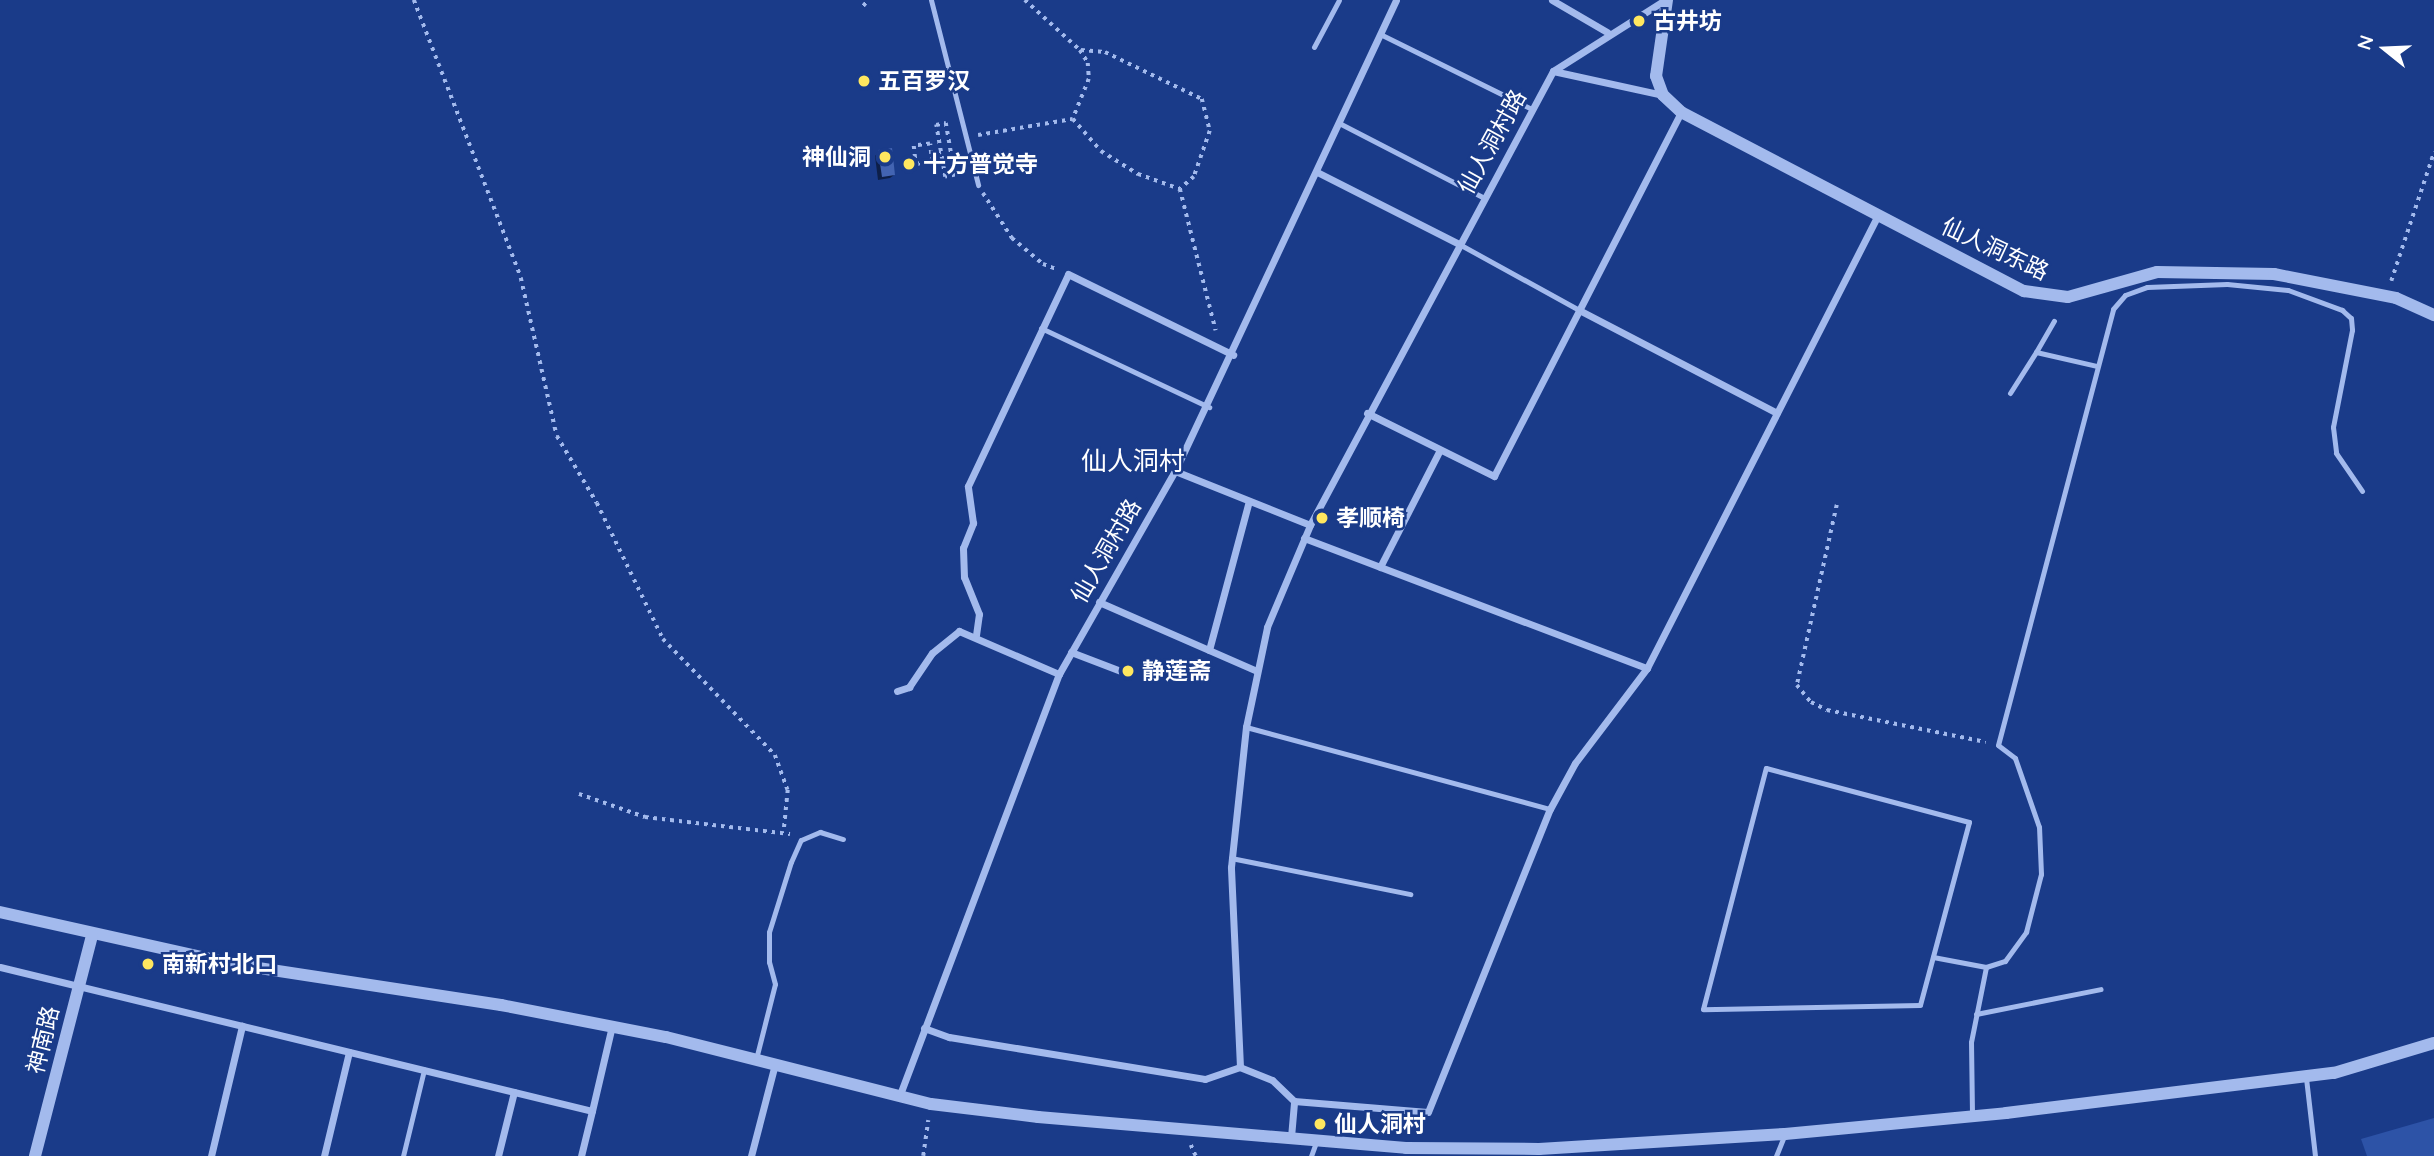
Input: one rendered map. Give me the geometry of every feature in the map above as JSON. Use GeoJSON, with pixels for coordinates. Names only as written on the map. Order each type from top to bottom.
{"type":"FeatureCollection","features":[{"type":"Feature","properties":{"kind":"street","name":"仙人洞村路"},"geometry":{"type":"LineString","coordinates":[[899,1097],[1059,674],[1209,407],[1396,0]]}},
{"type":"Feature","properties":{"kind":"street"},"geometry":{"type":"LineString","coordinates":[[1552,0],[1607,32]]}},
{"type":"Feature","properties":{"kind":"street"},"geometry":{"type":"LineString","coordinates":[[1553,71],[1607,32],[1666,0]]}},
{"type":"Feature","properties":{"kind":"street"},"geometry":{"type":"LineString","coordinates":[[1663,95],[1656,76],[1666,0]]}},
{"type":"Feature","properties":{"kind":"street","name":"仙人洞村路"},"geometry":{"type":"LineString","coordinates":[[1240,1067],[1231,858],[1246,727],[1267,627],[1310,525],[1367,413],[1553,71]]}},
{"type":"Feature","properties":{"kind":"street"},"geometry":{"type":"LineString","coordinates":[[1553,71],[1663,95]]}},
{"type":"Feature","properties":{"kind":"street","name":"仙人洞东路"},"geometry":{"type":"LineString","coordinates":[[1663,95],[1681,112],[2024,292],[2048,298],[2086,293],[2157,272],[2274,274],[2386,297],[2434,315]]}},
{"type":"Feature","properties":{"kind":"street"},"geometry":{"type":"LineString","coordinates":[[1367,413],[1494,476],[1681,112]]}},
{"type":"Feature","properties":{"kind":"street"},"geometry":{"type":"LineString","coordinates":[[1317,172],[1459,244]]}},
{"type":"Feature","properties":{"kind":"street"},"geometry":{"type":"LineString","coordinates":[[924,1028],[949,1037],[1205,1079],[1240,1067],[1272,1080],[1294,1101],[1427,1112],[1550,809],[1575,763],[1647,668],[1878,215]]}},
{"type":"Feature","properties":{"kind":"street"},"geometry":{"type":"LineString","coordinates":[[976,635],[979,614],[964,577],[963,548],[973,523],[968,486],[1040,327],[1068,274],[1233,355]]}},
{"type":"Feature","properties":{"kind":"street"},"geometry":{"type":"LineString","coordinates":[[1579,310],[1777,413]]}},
{"type":"Feature","properties":{"kind":"street"},"geometry":{"type":"LineString","coordinates":[[1380,567],[1440,450]]}},
{"type":"Feature","properties":{"kind":"street"},"geometry":{"type":"LineString","coordinates":[[1175,471],[1310,525]]}},
{"type":"Feature","properties":{"kind":"street"},"geometry":{"type":"LineString","coordinates":[[1209,650],[1249,501]]}},
{"type":"Feature","properties":{"kind":"street"},"geometry":{"type":"LineString","coordinates":[[1304,538],[1647,668]]}},
{"type":"Feature","properties":{"kind":"street"},"geometry":{"type":"LineString","coordinates":[[1099,602],[1257,671]]}},
{"type":"Feature","properties":{"kind":"street"},"geometry":{"type":"LineString","coordinates":[[897,691],[909,687],[946,637],[959,631],[976,635],[1059,674]]}},
{"type":"Feature","properties":{"kind":"street"},"geometry":{"type":"LineString","coordinates":[[1071,652],[1122,672]]}},
{"type":"Feature","properties":{"kind":"street"},"geometry":{"type":"LineString","coordinates":[[0,912],[233,964],[612,1027],[756,1059],[931,1104],[1460,1150],[1785,1134],[1972,1116],[2306,1078],[2434,1043]]}},
{"type":"Feature","properties":{"kind":"street","name":"神南路"},"geometry":{"type":"LineString","coordinates":[[36,1156],[92,934]]}},
{"type":"Feature","properties":{"kind":"street"},"geometry":{"type":"LineString","coordinates":[[0,967],[592,1111]]}},
{"type":"Feature","properties":{"kind":"street"},"geometry":{"type":"LineString","coordinates":[[211,1156],[242,1026]]}},
{"type":"Feature","properties":{"kind":"street"},"geometry":{"type":"LineString","coordinates":[[581,1156],[612,1027]]}},
{"type":"Feature","properties":{"kind":"street"},"geometry":{"type":"LineString","coordinates":[[324,1156],[349,1052]]}},
{"type":"Feature","properties":{"kind":"street"},"geometry":{"type":"LineString","coordinates":[[751,1156],[775,1064]]}},
{"type":"Feature","properties":{"kind":"street"},"geometry":{"type":"LineString","coordinates":[[498,1156],[514,1092]]}},
{"type":"Feature","properties":{"kind":"street"},"geometry":{"type":"LineString","coordinates":[[1291,1137],[1294,1101]]}},
{"type":"Feature","properties":{"kind":"lane"},"geometry":{"type":"LineString","coordinates":[[931,0],[978,185]]}},
{"type":"Feature","properties":{"kind":"lane"},"geometry":{"type":"LineString","coordinates":[[1314,47],[1339,0]]}},
{"type":"Feature","properties":{"kind":"lane"},"geometry":{"type":"LineString","coordinates":[[1380,34],[1532,109]]}},
{"type":"Feature","properties":{"kind":"lane"},"geometry":{"type":"LineString","coordinates":[[1339,123],[1484,198]]}},
{"type":"Feature","properties":{"kind":"lane"},"geometry":{"type":"LineString","coordinates":[[1459,244],[1579,310]]}},
{"type":"Feature","properties":{"kind":"lane"},"geometry":{"type":"LineString","coordinates":[[1933,957],[1986,967],[2005,961],[2026,932],[2041,874],[2039,827],[2015,758],[1998,745],[2113,309],[2125,295],[2147,287],[2227,284],[2288,290],[2333,306],[2351,318],[2353,330],[2332,415],[2336,453],[2362,491]]}},
{"type":"Feature","properties":{"kind":"lane"},"geometry":{"type":"LineString","coordinates":[[2010,393],[2054,321]]}},
{"type":"Feature","properties":{"kind":"lane"},"geometry":{"type":"LineString","coordinates":[[1040,327],[1209,407]]}},
{"type":"Feature","properties":{"kind":"lane"},"geometry":{"type":"LineString","coordinates":[[2036,352],[2098,366]]}},
{"type":"Feature","properties":{"kind":"lane"},"geometry":{"type":"LineString","coordinates":[[1246,727],[1550,809]]}},
{"type":"Feature","properties":{"kind":"lane"},"geometry":{"type":"LineString","coordinates":[[1766,768],[1969,822],[1933,957],[1920,1004],[1703,1009],[1766,768]]}},
{"type":"Feature","properties":{"kind":"lane"},"geometry":{"type":"LineString","coordinates":[[756,1059],[775,984],[769,962],[769,932],[801,840],[820,832],[843,839]]}},
{"type":"Feature","properties":{"kind":"lane"},"geometry":{"type":"LineString","coordinates":[[1231,858],[1410,894]]}},
{"type":"Feature","properties":{"kind":"lane"},"geometry":{"type":"LineString","coordinates":[[1972,1116],[1971,1042],[1986,967]]}},
{"type":"Feature","properties":{"kind":"lane"},"geometry":{"type":"LineString","coordinates":[[1976,1014],[2101,989]]}},
{"type":"Feature","properties":{"kind":"lane"},"geometry":{"type":"LineString","coordinates":[[403,1156],[424,1070]]}},
{"type":"Feature","properties":{"kind":"lane"},"geometry":{"type":"LineString","coordinates":[[2306,1078],[2315,1156]]}},
{"type":"Feature","properties":{"kind":"lane"},"geometry":{"type":"LineString","coordinates":[[1776,1156],[1785,1134]]}},
{"type":"Feature","properties":{"kind":"lane"},"geometry":{"type":"LineString","coordinates":[[1311,1156],[1317,1139]]}},
{"type":"Feature","properties":{"kind":"path"},"geometry":{"type":"LineString","coordinates":[[414,0],[522,278],[557,436],[597,503],[663,639],[775,755],[788,790],[784,830]]}},
{"type":"Feature","properties":{"kind":"path"},"geometry":{"type":"LineString","coordinates":[[863,6],[868,0]]}},
{"type":"Feature","properties":{"kind":"path"},"geometry":{"type":"LineString","coordinates":[[1025,0],[1080,50],[1088,63],[1089,79],[1073,119]]}},
{"type":"Feature","properties":{"kind":"path"},"geometry":{"type":"LineString","coordinates":[[1080,50],[1105,52],[1202,99],[1210,131],[1194,177],[1181,190]]}},
{"type":"Feature","properties":{"kind":"path"},"geometry":{"type":"LineString","coordinates":[[965,137],[1073,119]]}},
{"type":"Feature","properties":{"kind":"path"},"geometry":{"type":"LineString","coordinates":[[1073,119],[1101,151],[1138,174],[1181,190]]}},
{"type":"Feature","properties":{"kind":"path"},"geometry":{"type":"LineString","coordinates":[[946,123],[955,176],[945,177],[941,152],[936,125],[946,123]]}},
{"type":"Feature","properties":{"kind":"path"},"geometry":{"type":"LineString","coordinates":[[930,144],[931,154],[932,161],[916,164],[914,146],[930,144]]}},
{"type":"Feature","properties":{"kind":"path"},"geometry":{"type":"LineString","coordinates":[[931,154],[941,152]]}},
{"type":"Feature","properties":{"kind":"path"},"geometry":{"type":"LineString","coordinates":[[2386,297],[2434,152]]}},
{"type":"Feature","properties":{"kind":"path"},"geometry":{"type":"LineString","coordinates":[[978,185],[1012,238],[1043,264],[1068,274]]}},
{"type":"Feature","properties":{"kind":"path"},"geometry":{"type":"LineString","coordinates":[[1181,190],[1215,320],[1217,347]]}},
{"type":"Feature","properties":{"kind":"path"},"geometry":{"type":"LineString","coordinates":[[1837,505],[1797,685],[1811,702],[1827,710],[1998,745]]}},
{"type":"Feature","properties":{"kind":"path"},"geometry":{"type":"LineString","coordinates":[[579,794],[645,817],[784,830],[801,840]]}},
{"type":"Feature","properties":{"kind":"path"},"geometry":{"type":"LineString","coordinates":[[923,1156],[931,1104]]}},
{"type":"Feature","properties":{"kind":"shaded area"},"geometry":{"type":"Polygon","coordinates":[[[2434,1118],[2434,1156],[2367,1156],[2361,1139],[2434,1118]]]}},
{"type":"Feature","properties":{"kind":"building"},"geometry":{"type":"Polygon","coordinates":[[[892,148],[895,175],[882,177],[878,150],[892,148]]]}},
{"type":"Feature","properties":{"kind":"place","name":"古井坊"},"geometry":{"type":"Point","coordinates":[1639,21]}},
{"type":"Feature","properties":{"kind":"place","name":"五百罗汉"},"geometry":{"type":"Point","coordinates":[864,81]}},
{"type":"Feature","properties":{"kind":"place","name":"神仙洞"},"geometry":{"type":"Point","coordinates":[885,157]}},
{"type":"Feature","properties":{"kind":"place","name":"十方普觉寺"},"geometry":{"type":"Point","coordinates":[909,164]}},
{"type":"Feature","properties":{"kind":"place","name":"孝顺椅"},"geometry":{"type":"Point","coordinates":[1322,518]}},
{"type":"Feature","properties":{"kind":"place","name":"静莲斋"},"geometry":{"type":"Point","coordinates":[1128,671]}},
{"type":"Feature","properties":{"kind":"place","name":"南新村北口"},"geometry":{"type":"Point","coordinates":[148,964]}},
{"type":"Feature","properties":{"kind":"place","name":"仙人洞村"},"geometry":{"type":"Point","coordinates":[1320,1124]}},
{"type":"Feature","properties":{"kind":"district","name":"仙人洞村"},"geometry":{"type":"Point","coordinates":[1133,461]}}]}
